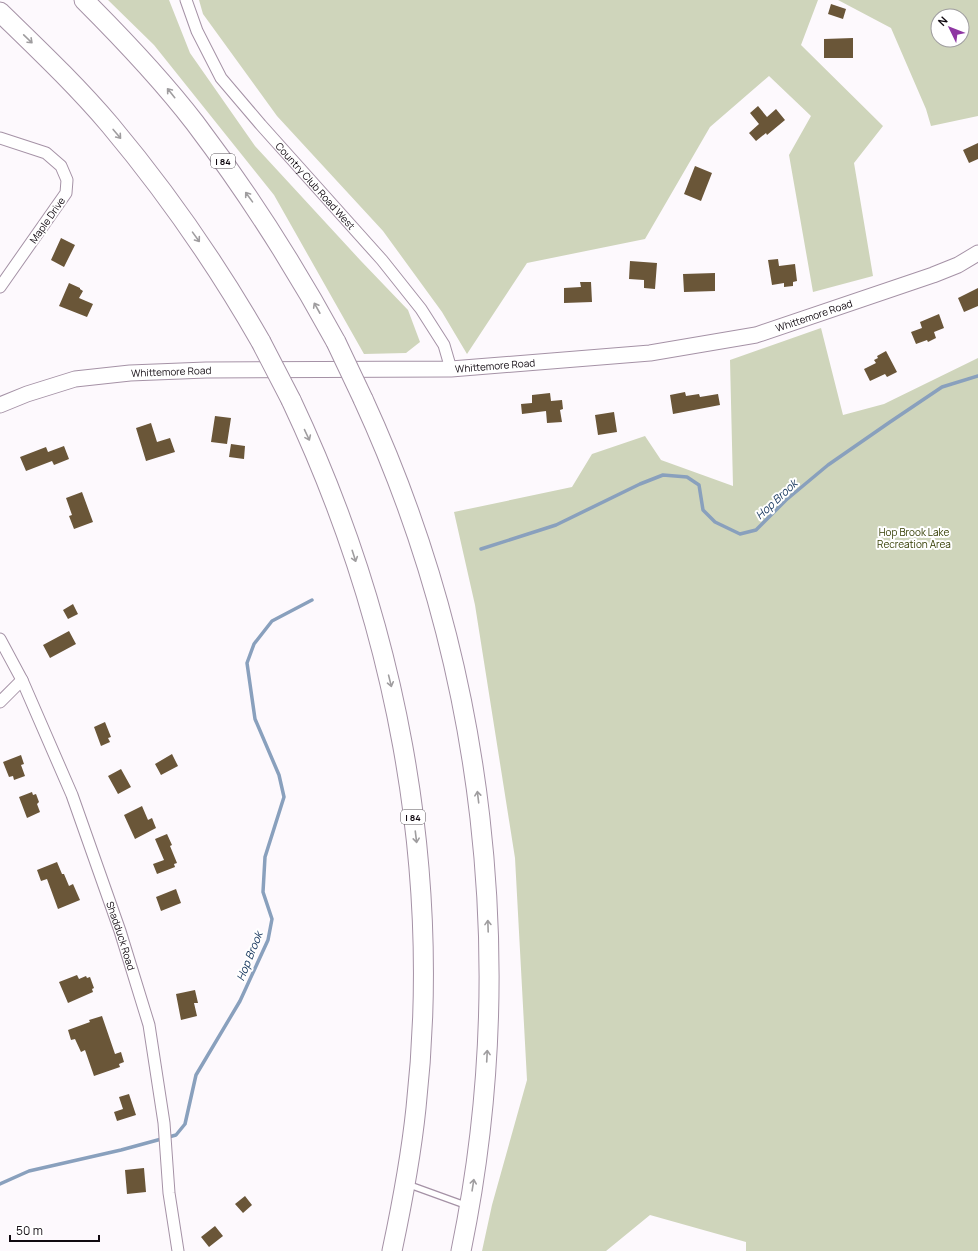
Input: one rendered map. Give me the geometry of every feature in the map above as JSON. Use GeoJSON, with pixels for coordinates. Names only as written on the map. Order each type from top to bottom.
{"type":"FeatureCollection","features":[{"type":"Feature","properties":{"kind":"highway","name":"I 84"},"geometry":{"type":"LineString","coordinates":[[84,0],[160,81],[195,123],[260,213],[291,261],[336,342],[383,443],[406,503],[436,596],[456,670],[476,778],[487,893],[489,1002],[483,1114],[469,1206],[460,1251]]}},
{"type":"Feature","properties":{"kind":"highway","name":"I 84"},"geometry":{"type":"LineString","coordinates":[[0,12],[74,85],[109,125],[142,165],[205,250],[261,342],[290,400],[327,481],[346,531],[362,582],[391,687],[402,738],[410,790],[420,896],[422,1000],[416,1108],[405,1183],[392,1251]]}},
{"type":"Feature","properties":{"kind":"main road","name":"Whittemore Road"},"geometry":{"type":"LineString","coordinates":[[0,405],[27,394],[75,379],[130,373],[206,370],[451,369],[650,353],[756,335],[933,275],[958,265],[978,253]]}},
{"type":"Feature","properties":{"kind":"street","name":"Country Club Road West"},"geometry":{"type":"LineString","coordinates":[[186,0],[197,31],[221,78],[382,260],[421,309],[444,345],[451,369]]}},
{"type":"Feature","properties":{"kind":"street","name":"Maple Drive"},"geometry":{"type":"LineString","coordinates":[[0,138],[46,153],[61,166],[67,180],[66,193],[0,287]]}},
{"type":"Feature","properties":{"kind":"street","name":"Shadduck Road"},"geometry":{"type":"LineString","coordinates":[[0,639],[22,680],[72,795],[120,931],[149,1025],[164,1123],[169,1193],[178,1251]]}},
{"type":"Feature","properties":{"kind":"street"},"geometry":{"type":"LineString","coordinates":[[0,702],[22,680]]}},
{"type":"Feature","properties":{"kind":"lane"},"geometry":{"type":"LineString","coordinates":[[405,1183],[469,1206]]}},
{"type":"Feature","properties":{"kind":"green space"},"geometry":{"type":"Polygon","coordinates":[[[108,0],[169,0],[190,53],[255,146],[408,310],[420,342],[406,353],[364,354],[274,195],[154,45],[108,0]]]}},
{"type":"Feature","properties":{"kind":"green space"},"geometry":{"type":"Polygon","coordinates":[[[199,0],[818,0],[801,45],[883,126],[854,163],[873,276],[813,292],[789,155],[811,116],[769,76],[710,127],[645,239],[527,263],[467,354],[442,312],[383,231],[277,116],[203,14],[199,0]]]}},
{"type":"Feature","properties":{"kind":"green space"},"geometry":{"type":"Polygon","coordinates":[[[838,0],[978,0],[978,116],[931,126],[926,109],[891,28],[838,0]]]}},
{"type":"Feature","properties":{"kind":"green space","name":"Hop Brook Lake Recreation Area"},"geometry":{"type":"Polygon","coordinates":[[[821,328],[843,415],[884,404],[978,358],[978,1251],[746,1251],[746,1242],[650,1215],[606,1251],[482,1251],[492,1205],[527,1080],[515,858],[475,605],[454,512],[572,487],[592,454],[645,436],[661,460],[733,486],[730,360],[821,328]]]}},
{"type":"Feature","properties":{"kind":"building"},"geometry":{"type":"Polygon","coordinates":[[[831,4],[846,9],[843,19],[828,14],[831,4]]]}},
{"type":"Feature","properties":{"kind":"building"},"geometry":{"type":"Polygon","coordinates":[[[853,38],[853,58],[824,58],[824,39],[853,38]]]}},
{"type":"Feature","properties":{"kind":"building"},"geometry":{"type":"Polygon","coordinates":[[[758,106],[767,117],[776,109],[785,120],[767,135],[766,133],[756,141],[749,133],[759,124],[750,113],[758,106]]]}},
{"type":"Feature","properties":{"kind":"building"},"geometry":{"type":"Polygon","coordinates":[[[978,143],[978,159],[969,163],[963,150],[978,143]]]}},
{"type":"Feature","properties":{"kind":"building"},"geometry":{"type":"Polygon","coordinates":[[[695,166],[712,173],[701,201],[684,194],[695,166]]]}},
{"type":"Feature","properties":{"kind":"building"},"geometry":{"type":"Polygon","coordinates":[[[61,238],[75,245],[64,267],[51,260],[61,238]]]}},
{"type":"Feature","properties":{"kind":"building"},"geometry":{"type":"Polygon","coordinates":[[[778,259],[779,266],[795,264],[797,281],[793,282],[793,286],[784,287],[784,283],[772,285],[768,260],[778,259]]]}},
{"type":"Feature","properties":{"kind":"building"},"geometry":{"type":"Polygon","coordinates":[[[630,261],[657,263],[655,289],[644,288],[644,280],[629,279],[630,261]]]}},
{"type":"Feature","properties":{"kind":"building"},"geometry":{"type":"Polygon","coordinates":[[[715,273],[715,291],[684,292],[683,274],[715,273]]]}},
{"type":"Feature","properties":{"kind":"building"},"geometry":{"type":"Polygon","coordinates":[[[580,282],[591,282],[592,302],[564,303],[564,288],[581,287],[580,282]]]}},
{"type":"Feature","properties":{"kind":"building"},"geometry":{"type":"Polygon","coordinates":[[[69,283],[83,291],[79,298],[93,304],[87,317],[59,306],[69,283]]]}},
{"type":"Feature","properties":{"kind":"building"},"geometry":{"type":"Polygon","coordinates":[[[978,288],[978,306],[964,312],[958,298],[978,288]]]}},
{"type":"Feature","properties":{"kind":"building"},"geometry":{"type":"Polygon","coordinates":[[[939,314],[944,328],[934,332],[936,338],[928,342],[927,340],[916,344],[911,332],[922,328],[920,322],[939,314]]]}},
{"type":"Feature","properties":{"kind":"building"},"geometry":{"type":"Polygon","coordinates":[[[886,351],[897,372],[887,377],[885,374],[870,381],[864,369],[876,363],[874,360],[878,358],[877,356],[886,351]]]}},
{"type":"Feature","properties":{"kind":"building"},"geometry":{"type":"Polygon","coordinates":[[[685,392],[686,396],[699,394],[700,397],[718,394],[720,405],[673,414],[670,395],[685,392]]]}},
{"type":"Feature","properties":{"kind":"building"},"geometry":{"type":"Polygon","coordinates":[[[550,393],[551,401],[562,400],[563,409],[560,410],[562,422],[547,423],[546,411],[522,414],[521,404],[532,403],[532,395],[550,393]]]}},
{"type":"Feature","properties":{"kind":"building"},"geometry":{"type":"Polygon","coordinates":[[[614,412],[617,432],[598,435],[595,415],[614,412]]]}},
{"type":"Feature","properties":{"kind":"building"},"geometry":{"type":"Polygon","coordinates":[[[215,416],[231,418],[227,444],[211,442],[215,416]]]}},
{"type":"Feature","properties":{"kind":"building"},"geometry":{"type":"Polygon","coordinates":[[[151,423],[157,442],[170,438],[175,452],[146,461],[136,428],[151,423]]]}},
{"type":"Feature","properties":{"kind":"building"},"geometry":{"type":"Polygon","coordinates":[[[231,444],[245,446],[244,459],[229,457],[231,444]]]}},
{"type":"Feature","properties":{"kind":"building"},"geometry":{"type":"Polygon","coordinates":[[[64,446],[69,459],[54,465],[52,461],[26,471],[20,457],[46,447],[48,452],[64,446]]]}},
{"type":"Feature","properties":{"kind":"building"},"geometry":{"type":"Polygon","coordinates":[[[82,492],[93,522],[74,529],[69,516],[72,515],[66,498],[82,492]]]}},
{"type":"Feature","properties":{"kind":"building"},"geometry":{"type":"Polygon","coordinates":[[[73,604],[78,614],[68,619],[63,610],[73,604]]]}},
{"type":"Feature","properties":{"kind":"building"},"geometry":{"type":"Polygon","coordinates":[[[69,631],[76,644],[50,658],[43,645],[69,631]]]}},
{"type":"Feature","properties":{"kind":"building"},"geometry":{"type":"Polygon","coordinates":[[[105,722],[111,737],[108,738],[110,742],[101,746],[94,727],[105,722]]]}},
{"type":"Feature","properties":{"kind":"building"},"geometry":{"type":"Polygon","coordinates":[[[172,754],[178,766],[161,775],[155,764],[172,754]]]}},
{"type":"Feature","properties":{"kind":"building"},"geometry":{"type":"Polygon","coordinates":[[[21,755],[24,764],[21,765],[25,776],[14,780],[13,776],[9,777],[3,762],[21,755]]]}},
{"type":"Feature","properties":{"kind":"building"},"geometry":{"type":"Polygon","coordinates":[[[121,769],[131,787],[118,794],[108,776],[121,769]]]}},
{"type":"Feature","properties":{"kind":"building"},"geometry":{"type":"Polygon","coordinates":[[[32,792],[33,795],[36,794],[40,812],[27,818],[19,797],[32,792]]]}},
{"type":"Feature","properties":{"kind":"building"},"geometry":{"type":"Polygon","coordinates":[[[142,806],[148,820],[152,818],[156,828],[135,839],[124,815],[142,806]]]}},
{"type":"Feature","properties":{"kind":"building"},"geometry":{"type":"Polygon","coordinates":[[[167,834],[177,863],[174,864],[175,867],[157,874],[153,864],[164,860],[155,839],[167,834]]]}},
{"type":"Feature","properties":{"kind":"building"},"geometry":{"type":"Polygon","coordinates":[[[57,862],[69,886],[73,884],[80,900],[58,909],[47,879],[41,881],[37,870],[57,862]]]}},
{"type":"Feature","properties":{"kind":"building"},"geometry":{"type":"Polygon","coordinates":[[[176,889],[181,903],[161,911],[156,897],[176,889]]]}},
{"type":"Feature","properties":{"kind":"building"},"geometry":{"type":"Polygon","coordinates":[[[77,975],[79,979],[86,976],[87,978],[90,977],[94,988],[92,989],[93,992],[68,1003],[59,982],[77,975]]]}},
{"type":"Feature","properties":{"kind":"building"},"geometry":{"type":"Polygon","coordinates":[[[195,990],[198,1003],[194,1003],[197,1016],[181,1020],[176,994],[195,990]]]}},
{"type":"Feature","properties":{"kind":"building"},"geometry":{"type":"Polygon","coordinates":[[[102,1016],[115,1054],[121,1052],[124,1062],[119,1064],[120,1067],[94,1076],[85,1050],[81,1052],[75,1039],[71,1040],[68,1030],[90,1022],[89,1020],[102,1016]]]}},
{"type":"Feature","properties":{"kind":"building"},"geometry":{"type":"Polygon","coordinates":[[[129,1094],[136,1115],[117,1121],[114,1112],[123,1109],[119,1097],[129,1094]]]}},
{"type":"Feature","properties":{"kind":"building"},"geometry":{"type":"Polygon","coordinates":[[[144,1168],[146,1192],[127,1194],[125,1170],[144,1168]]]}},
{"type":"Feature","properties":{"kind":"building"},"geometry":{"type":"Polygon","coordinates":[[[245,1196],[252,1205],[243,1213],[235,1204],[245,1196]]]}},
{"type":"Feature","properties":{"kind":"building"},"geometry":{"type":"Polygon","coordinates":[[[215,1226],[223,1236],[209,1247],[201,1237],[215,1226]]]}},
{"type":"Feature","properties":{"kind":"waterway","name":"Hop Brook"},"geometry":{"type":"LineString","coordinates":[[481,549],[556,525],[640,484],[663,475],[687,477],[699,485],[703,510],[715,522],[740,534],[756,530],[786,500],[828,465],[942,387],[978,376]]}},
{"type":"Feature","properties":{"kind":"waterway","name":"Hop Brook"},"geometry":{"type":"LineString","coordinates":[[0,1184],[29,1171],[121,1150],[176,1135],[185,1124],[196,1075],[240,1001],[268,940],[272,919],[263,892],[265,857],[284,797],[279,775],[255,719],[247,663],[254,644],[272,621],[312,600]]}}]}
